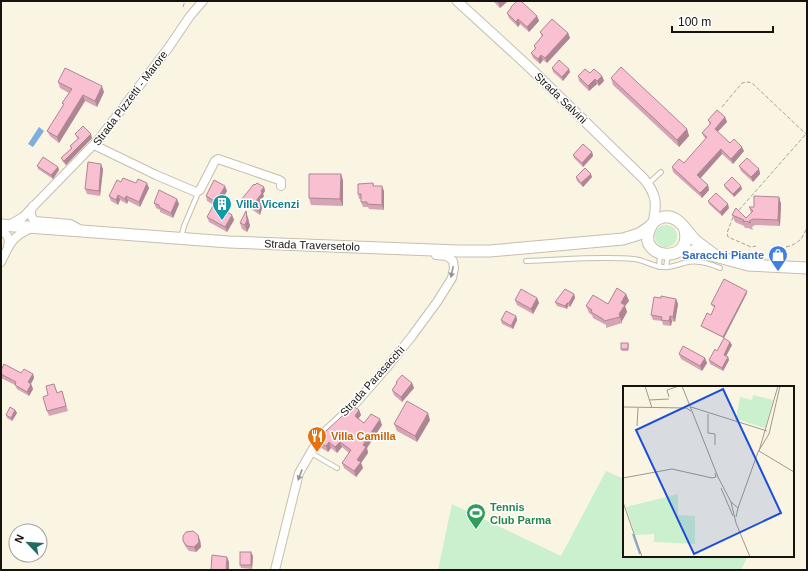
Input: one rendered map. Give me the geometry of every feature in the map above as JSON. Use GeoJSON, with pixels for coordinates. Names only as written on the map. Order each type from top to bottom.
{"type":"FeatureCollection","features":[{"type":"Feature","properties":{"kind":"main road","name":"Strada Traversetolo"},"geometry":{"type":"LineString","coordinates":[[3,227],[86,231],[229,242],[490,251],[623,239],[639,234],[661,218],[672,217]]}},
{"type":"Feature","properties":{"kind":"main road"},"geometry":{"type":"LineString","coordinates":[[672,217],[681,223],[696,241],[716,256]]}},
{"type":"Feature","properties":{"kind":"main road"},"geometry":{"type":"LineString","coordinates":[[652,224],[649,230],[648,239],[660,252],[680,250],[700,252],[748,265],[807,268]]}},
{"type":"Feature","properties":{"kind":"main road"},"geometry":{"type":"LineString","coordinates":[[680,250],[685,243],[686,238],[684,227]]}},
{"type":"Feature","properties":{"kind":"main road","name":"Strada Traversetolo"},"geometry":{"type":"LineString","coordinates":[[623,239],[637,242],[660,252]]}},
{"type":"Feature","properties":{"kind":"street","name":"Strada Pizzetti - Marore"},"geometry":{"type":"LineString","coordinates":[[3,227],[21,219],[94,145],[190,16],[203,1]]}},
{"type":"Feature","properties":{"kind":"street","name":"Strada Salvini"},"geometry":{"type":"LineString","coordinates":[[457,1],[634,168],[648,184],[656,203],[672,217]]}},
{"type":"Feature","properties":{"kind":"street"},"geometry":{"type":"LineString","coordinates":[[94,145],[196,192],[200,190],[215,161],[218,159],[279,180],[281,181],[281,186]]}},
{"type":"Feature","properties":{"kind":"street"},"geometry":{"type":"LineString","coordinates":[[652,224],[656,203]]}},
{"type":"Feature","properties":{"kind":"street"},"geometry":{"type":"LineString","coordinates":[[34,206],[31,211],[31,215],[32,219],[35,221],[70,224],[86,231]]}},
{"type":"Feature","properties":{"kind":"street"},"geometry":{"type":"LineString","coordinates":[[3,227],[8,238],[8,246]]}},
{"type":"Feature","properties":{"kind":"street"},"geometry":{"type":"LineString","coordinates":[[1,262],[8,246],[20,233],[36,228]]}},
{"type":"Feature","properties":{"kind":"street","name":"Strada Parasacchi"},"geometry":{"type":"LineString","coordinates":[[275,570],[299,473],[311,453],[325,432],[354,405],[412,336],[437,302],[454,273],[453,261],[447,256],[406,253],[386,248]]}},
{"type":"Feature","properties":{"kind":"lane"},"geometry":{"type":"LineString","coordinates":[[648,184],[662,172]]}},
{"type":"Feature","properties":{"kind":"lane"},"geometry":{"type":"LineString","coordinates":[[180,238],[200,190]]}},
{"type":"Feature","properties":{"kind":"lane"},"geometry":{"type":"LineString","coordinates":[[659,267],[660,252]]}},
{"type":"Feature","properties":{"kind":"lane"},"geometry":{"type":"LineString","coordinates":[[660,252],[666,268]]}},
{"type":"Feature","properties":{"kind":"lane"},"geometry":{"type":"LineString","coordinates":[[526,261],[632,259],[666,268],[693,261],[720,268]]}},
{"type":"Feature","properties":{"kind":"lane"},"geometry":{"type":"LineString","coordinates":[[311,453],[337,468]]}},
{"type":"Feature","properties":{"kind":"path"},"geometry":{"type":"LineString","coordinates":[[183,7],[185,1]]}},
{"type":"Feature","properties":{"kind":"path"},"geometry":{"type":"LineString","coordinates":[[722,107],[742,84],[748,82],[752,83],[806,135],[737,211]]}},
{"type":"Feature","properties":{"kind":"path"},"geometry":{"type":"LineString","coordinates":[[733,216],[726,233],[728,237],[750,247],[756,246]]}},
{"type":"Feature","properties":{"kind":"path"},"geometry":{"type":"LineString","coordinates":[[786,247],[793,245],[802,239],[807,227]]}},
{"type":"Feature","properties":{"kind":"green space"},"geometry":{"type":"Polygon","coordinates":[[[666,225],[674,228],[677,236],[674,244],[666,247],[658,244],[655,236],[658,228],[666,225]]]}},
{"type":"Feature","properties":{"kind":"green space","name":"Tennis Club Parma"},"geometry":{"type":"Polygon","coordinates":[[[606,471],[623,479],[623,557],[748,557],[741,570],[438,570],[452,504],[561,556],[606,471]]]}},
{"type":"Feature","properties":{"kind":"water"},"geometry":{"type":"Polygon","coordinates":[[[39,127],[44,131],[33,147],[28,144],[39,127]]]}},
{"type":"Feature","properties":{"kind":"building"},"geometry":{"type":"Polygon","coordinates":[[[517,1],[521,1],[537,16],[527,27],[518,19],[516,22],[507,13],[517,1]]]}},
{"type":"Feature","properties":{"kind":"building"},"geometry":{"type":"Polygon","coordinates":[[[552,19],[568,33],[545,58],[541,55],[538,59],[531,53],[536,48],[534,46],[543,35],[540,32],[552,19]]]}},
{"type":"Feature","properties":{"kind":"building"},"geometry":{"type":"Polygon","coordinates":[[[559,60],[569,69],[562,77],[552,68],[559,60]]]}},
{"type":"Feature","properties":{"kind":"building"},"geometry":{"type":"Polygon","coordinates":[[[621,67],[687,129],[677,140],[611,78],[621,67]]]}},
{"type":"Feature","properties":{"kind":"building"},"geometry":{"type":"Polygon","coordinates":[[[65,68],[102,86],[95,101],[83,95],[57,137],[47,131],[64,104],[62,103],[72,89],[58,82],[65,68]]]}},
{"type":"Feature","properties":{"kind":"building"},"geometry":{"type":"Polygon","coordinates":[[[585,69],[590,73],[594,69],[602,76],[597,81],[595,79],[588,86],[578,76],[585,69]]]}},
{"type":"Feature","properties":{"kind":"building"},"geometry":{"type":"Polygon","coordinates":[[[717,110],[725,117],[715,129],[730,143],[734,139],[742,147],[731,159],[721,149],[697,175],[708,185],[700,193],[672,167],[679,159],[684,163],[707,137],[702,133],[711,123],[708,120],[717,110]]]}},
{"type":"Feature","properties":{"kind":"building"},"geometry":{"type":"Polygon","coordinates":[[[83,126],[91,134],[64,161],[61,158],[72,148],[70,146],[79,138],[75,134],[83,126]]]}},
{"type":"Feature","properties":{"kind":"building"},"geometry":{"type":"Polygon","coordinates":[[[583,144],[592,152],[582,163],[573,155],[583,144]]]}},
{"type":"Feature","properties":{"kind":"building"},"geometry":{"type":"Polygon","coordinates":[[[43,157],[58,167],[51,175],[37,166],[43,157]]]}},
{"type":"Feature","properties":{"kind":"building"},"geometry":{"type":"Polygon","coordinates":[[[747,158],[759,169],[751,177],[739,166],[747,158]]]}},
{"type":"Feature","properties":{"kind":"building"},"geometry":{"type":"Polygon","coordinates":[[[88,162],[101,164],[99,191],[85,189],[88,162]]]}},
{"type":"Feature","properties":{"kind":"building"},"geometry":{"type":"Polygon","coordinates":[[[585,168],[591,174],[581,183],[576,177],[585,168]]]}},
{"type":"Feature","properties":{"kind":"building"},"geometry":{"type":"Polygon","coordinates":[[[309,174],[341,174],[340,199],[309,198],[309,174]]]}},
{"type":"Feature","properties":{"kind":"building"},"geometry":{"type":"Polygon","coordinates":[[[732,177],[741,186],[733,194],[724,185],[732,177]]]}},
{"type":"Feature","properties":{"kind":"building"},"geometry":{"type":"Polygon","coordinates":[[[123,178],[136,183],[138,179],[147,183],[139,202],[126,196],[125,199],[118,195],[116,200],[109,196],[117,180],[121,182],[123,178]]]}},
{"type":"Feature","properties":{"kind":"building"},"geometry":{"type":"Polygon","coordinates":[[[214,180],[225,186],[216,202],[206,196],[214,180]]]}},
{"type":"Feature","properties":{"kind":"building"},"geometry":{"type":"Polygon","coordinates":[[[257,183],[264,187],[261,191],[262,193],[256,201],[261,204],[259,211],[241,200],[254,184],[255,185],[257,183]]]}},
{"type":"Feature","properties":{"kind":"building"},"geometry":{"type":"Polygon","coordinates":[[[373,183],[373,186],[382,186],[382,205],[361,202],[361,194],[358,194],[358,184],[373,183]]]}},
{"type":"Feature","properties":{"kind":"building"},"geometry":{"type":"Polygon","coordinates":[[[159,190],[177,199],[171,213],[154,203],[159,190]]]}},
{"type":"Feature","properties":{"kind":"building"},"geometry":{"type":"Polygon","coordinates":[[[716,193],[728,204],[720,212],[708,201],[716,193]]]}},
{"type":"Feature","properties":{"kind":"building"},"geometry":{"type":"Polygon","coordinates":[[[754,196],[779,197],[778,220],[753,219],[749,221],[751,223],[746,221],[743,222],[744,220],[732,215],[736,208],[746,218],[753,211],[749,207],[754,207],[754,196]]]}},
{"type":"Feature","properties":{"kind":"building","name":"Villa Vicenzi"},"geometry":{"type":"Polygon","coordinates":[[[214,204],[232,215],[225,227],[207,217],[214,204]]]}},
{"type":"Feature","properties":{"kind":"building"},"geometry":{"type":"Polygon","coordinates":[[[246,211],[247,220],[245,225],[240,223],[246,211]]]}},
{"type":"Feature","properties":{"kind":"building"},"geometry":{"type":"Polygon","coordinates":[[[724,279],[747,291],[723,337],[701,326],[707,313],[711,315],[715,306],[711,304],[724,279]]]}},
{"type":"Feature","properties":{"kind":"building"},"geometry":{"type":"Polygon","coordinates":[[[617,288],[626,294],[621,303],[625,305],[619,314],[620,317],[604,321],[591,312],[592,310],[586,306],[593,295],[608,304],[617,288]]]}},
{"type":"Feature","properties":{"kind":"building"},"geometry":{"type":"Polygon","coordinates":[[[521,289],[537,298],[531,309],[515,300],[521,289]]]}},
{"type":"Feature","properties":{"kind":"building"},"geometry":{"type":"Polygon","coordinates":[[[565,289],[574,294],[569,303],[565,306],[555,302],[565,289]]]}},
{"type":"Feature","properties":{"kind":"building"},"geometry":{"type":"Polygon","coordinates":[[[661,296],[676,299],[673,317],[670,316],[669,321],[661,320],[662,317],[651,315],[654,297],[661,298],[661,296]]]}},
{"type":"Feature","properties":{"kind":"building"},"geometry":{"type":"Polygon","coordinates":[[[506,311],[516,316],[511,326],[501,320],[506,311]]]}},
{"type":"Feature","properties":{"kind":"building"},"geometry":{"type":"Polygon","coordinates":[[[724,338],[730,342],[724,355],[728,357],[722,368],[709,360],[715,349],[717,351],[724,338]]]}},
{"type":"Feature","properties":{"kind":"building"},"geometry":{"type":"Polygon","coordinates":[[[621,343],[628,343],[628,349],[621,349],[621,343]]]}},
{"type":"Feature","properties":{"kind":"building"},"geometry":{"type":"Polygon","coordinates":[[[683,346],[705,358],[700,366],[679,354],[683,346]]]}},
{"type":"Feature","properties":{"kind":"building"},"geometry":{"type":"Polygon","coordinates":[[[4,364],[21,373],[24,369],[33,374],[28,382],[31,384],[27,392],[15,385],[16,382],[1,374],[4,364]]]}},
{"type":"Feature","properties":{"kind":"building"},"geometry":{"type":"Polygon","coordinates":[[[402,375],[412,383],[401,397],[392,390],[402,375]]]}},
{"type":"Feature","properties":{"kind":"building"},"geometry":{"type":"Polygon","coordinates":[[[54,384],[57,393],[62,391],[66,406],[47,411],[43,397],[48,395],[46,386],[54,384]]]}},
{"type":"Feature","properties":{"kind":"building"},"geometry":{"type":"Polygon","coordinates":[[[407,401],[428,413],[415,436],[394,424],[407,401]]]}},
{"type":"Feature","properties":{"kind":"building"},"geometry":{"type":"Polygon","coordinates":[[[353,406],[359,410],[355,416],[364,423],[371,414],[380,419],[363,445],[366,447],[357,460],[361,462],[354,471],[342,463],[351,450],[340,442],[335,447],[329,442],[326,446],[318,442],[327,430],[353,406]]]}},
{"type":"Feature","properties":{"kind":"building"},"geometry":{"type":"Polygon","coordinates":[[[10,407],[15,410],[11,418],[6,415],[10,407]]]}},
{"type":"Feature","properties":{"kind":"building"},"geometry":{"type":"Polygon","coordinates":[[[193,531],[198,535],[199,542],[194,547],[187,546],[183,541],[183,536],[186,532],[193,531]]]}},
{"type":"Feature","properties":{"kind":"building"},"geometry":{"type":"Polygon","coordinates":[[[240,552],[251,552],[251,565],[240,565],[240,552]]]}},
{"type":"Feature","properties":{"kind":"building"},"geometry":{"type":"Polygon","coordinates":[[[212,555],[227,557],[226,570],[211,570],[212,555]]]}},
{"type":"Feature","properties":{"kind":"place","name":"Villa Vicenzi"},"geometry":{"type":"Point","coordinates":[222,221]}},
{"type":"Feature","properties":{"kind":"place","name":"Saracchi Piante"},"geometry":{"type":"Point","coordinates":[778,272]}},
{"type":"Feature","properties":{"kind":"place","name":"Villa Camilla"},"geometry":{"type":"Point","coordinates":[317,453]}},
{"type":"Feature","properties":{"kind":"place","name":"Tennis Club Parma"},"geometry":{"type":"Point","coordinates":[476,530]}}]}
